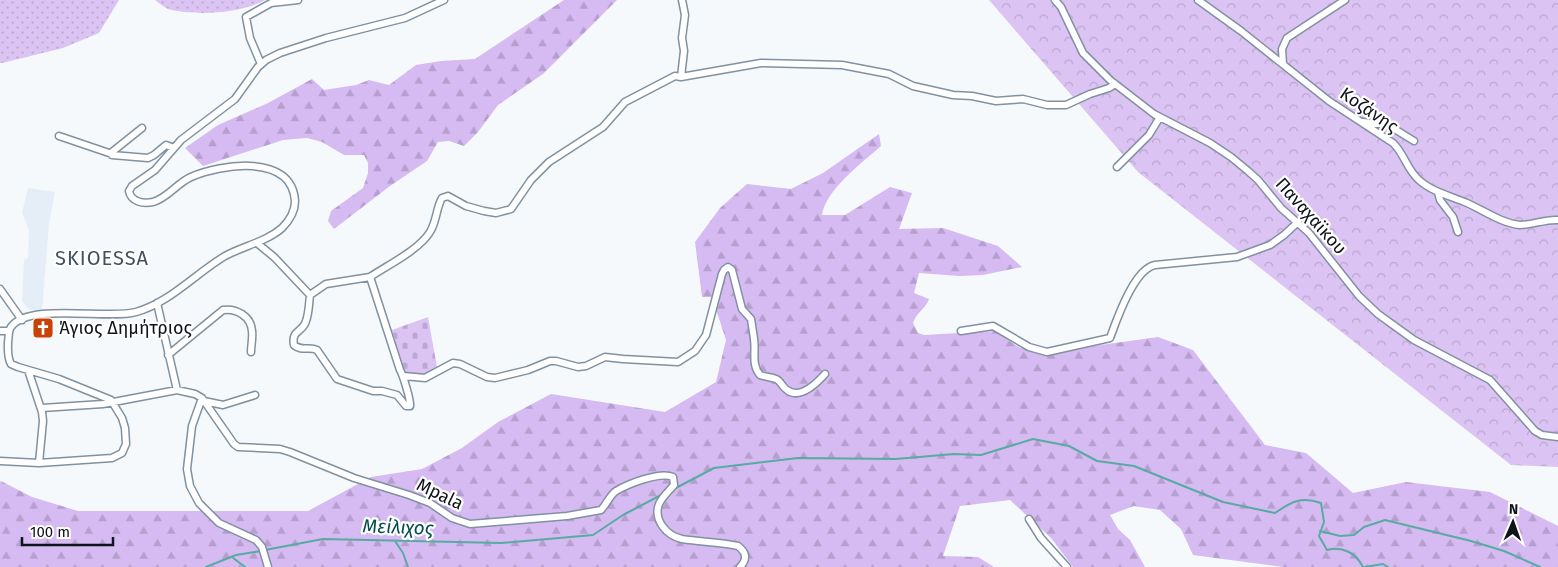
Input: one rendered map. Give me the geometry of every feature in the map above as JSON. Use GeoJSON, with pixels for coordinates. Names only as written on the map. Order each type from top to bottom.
{"type":"FeatureCollection","features":[{"type":"Feature","properties":{"kind":"street"},"geometry":{"type":"LineString","coordinates":[[261,64],[250,38],[246,17],[271,3],[298,0]]}},
{"type":"Feature","properties":{"kind":"street"},"geometry":{"type":"LineString","coordinates":[[0,461],[39,463],[112,458],[122,453],[126,444],[122,418],[113,402],[59,379],[14,366],[10,362],[8,354],[9,331],[13,325],[39,315],[82,312],[125,315],[141,311],[157,303],[223,258],[271,236],[284,226],[293,212],[295,202],[293,191],[283,175],[278,171],[265,168],[229,167],[190,177],[158,200],[146,202],[133,198],[129,190],[132,186],[151,174],[174,148],[235,99],[261,64],[286,51],[334,36],[405,18],[436,2],[444,0]]}},
{"type":"Feature","properties":{"kind":"street"},"geometry":{"type":"LineString","coordinates":[[682,0],[685,15],[682,38],[684,56],[682,77]]}},
{"type":"Feature","properties":{"kind":"street","name":"Παναχαϊκου"},"geometry":{"type":"LineString","coordinates":[[1055,0],[1061,7],[1085,55],[1115,84],[1160,117],[1210,143],[1231,157],[1258,180],[1277,204],[1298,222],[1335,264],[1358,296],[1378,314],[1414,340],[1484,375],[1535,431],[1542,435],[1558,437]]}},
{"type":"Feature","properties":{"kind":"street","name":"Κοζάνης"},"geometry":{"type":"LineString","coordinates":[[1198,0],[1241,31],[1329,101],[1393,143],[1416,177],[1428,187],[1513,224],[1527,225],[1548,220],[1558,220]]}},
{"type":"Feature","properties":{"kind":"street"},"geometry":{"type":"LineString","coordinates":[[1283,64],[1282,49],[1287,38],[1345,0]]}},
{"type":"Feature","properties":{"kind":"street"},"geometry":{"type":"LineString","coordinates":[[370,277],[400,370],[404,376],[411,403],[408,407],[397,395],[373,391],[337,379],[317,350],[298,348],[294,345],[293,338],[295,333],[303,327],[306,321],[310,295],[326,284],[370,277],[405,254],[426,236],[435,221],[442,198],[448,196],[466,206],[491,212],[503,212],[511,209],[528,184],[556,156],[585,140],[603,127],[623,103],[668,79],[675,76],[682,77],[761,63],[842,65],[889,74],[912,86],[953,95],[972,96],[996,101],[1023,99],[1047,105],[1066,104],[1110,88],[1115,84]]}},
{"type":"Feature","properties":{"kind":"street"},"geometry":{"type":"LineString","coordinates":[[1117,167],[1149,135],[1160,117]]}},
{"type":"Feature","properties":{"kind":"street"},"geometry":{"type":"LineString","coordinates":[[1362,122],[1388,126],[1414,142]]}},
{"type":"Feature","properties":{"kind":"street"},"geometry":{"type":"LineString","coordinates":[[112,154],[116,148],[142,128]]}},
{"type":"Feature","properties":{"kind":"street"},"geometry":{"type":"LineString","coordinates":[[59,136],[114,156],[146,158],[166,146],[174,148]]}},
{"type":"Feature","properties":{"kind":"street"},"geometry":{"type":"LineString","coordinates":[[1438,192],[1442,203],[1453,217],[1458,232]]}},
{"type":"Feature","properties":{"kind":"street"},"geometry":{"type":"LineString","coordinates":[[961,331],[993,326],[1029,347],[1046,352],[1110,338],[1124,300],[1148,267],[1237,257],[1270,245],[1298,222]]}},
{"type":"Feature","properties":{"kind":"street"},"geometry":{"type":"LineString","coordinates":[[257,243],[274,257],[310,295]]}},
{"type":"Feature","properties":{"kind":"street"},"geometry":{"type":"LineString","coordinates":[[404,376],[425,378],[454,363],[487,377],[495,378],[528,370],[550,361],[562,362],[572,366],[586,366],[604,356],[678,362],[695,351],[706,335],[722,274],[728,267],[732,270],[742,309],[751,319],[756,371],[760,375],[774,378],[789,392],[796,393],[813,387],[825,374]]}},
{"type":"Feature","properties":{"kind":"street"},"geometry":{"type":"LineString","coordinates":[[0,289],[22,320]]}},
{"type":"Feature","properties":{"kind":"street"},"geometry":{"type":"LineString","coordinates":[[157,303],[177,390]]}},
{"type":"Feature","properties":{"kind":"street"},"geometry":{"type":"LineString","coordinates":[[168,354],[223,310],[231,308],[243,314],[250,324],[252,330],[251,352]]}},
{"type":"Feature","properties":{"kind":"street"},"geometry":{"type":"LineString","coordinates":[[0,331],[9,331]]}},
{"type":"Feature","properties":{"kind":"street"},"geometry":{"type":"LineString","coordinates":[[28,370],[42,408],[43,421],[39,463]]}},
{"type":"Feature","properties":{"kind":"street"},"geometry":{"type":"LineString","coordinates":[[42,408],[63,408],[113,402],[177,390],[195,394],[203,400],[223,405],[255,395]]}},
{"type":"Feature","properties":{"kind":"street"},"geometry":{"type":"LineString","coordinates":[[203,400],[192,426],[187,469],[190,486],[199,503],[219,523],[256,540],[262,547],[268,567]]}},
{"type":"Feature","properties":{"kind":"street","name":"Mpala"},"geometry":{"type":"LineString","coordinates":[[203,400],[238,447],[280,449],[290,452],[354,478],[430,503],[452,518],[470,524],[567,516],[602,510],[615,492],[648,478],[670,476],[673,477],[674,485],[663,498],[658,514],[664,529],[681,539],[738,546],[744,550],[745,556],[744,562],[740,567]]}},
{"type":"Feature","properties":{"kind":"street"},"geometry":{"type":"LineString","coordinates":[[1029,519],[1041,538],[1067,567]]}},
{"type":"Feature","properties":{"kind":"shaded area"},"geometry":{"type":"Polygon","coordinates":[[[28,188],[55,192],[49,223],[42,311],[28,309],[22,301],[24,260],[28,258],[29,230],[22,213],[28,188]]]}},
{"type":"Feature","properties":{"kind":"green space"},"geometry":{"type":"Polygon","coordinates":[[[0,0],[119,0],[99,33],[63,48],[0,63],[0,0]]]}},
{"type":"Feature","properties":{"kind":"green space"},"geometry":{"type":"Polygon","coordinates":[[[155,0],[265,0],[255,5],[231,11],[191,13],[168,9],[155,0]]]}},
{"type":"Feature","properties":{"kind":"green space"},"geometry":{"type":"Polygon","coordinates":[[[564,0],[617,0],[543,74],[498,105],[478,132],[464,146],[449,141],[438,142],[427,161],[390,186],[334,229],[328,221],[331,211],[363,188],[368,173],[368,163],[364,155],[344,155],[322,142],[307,138],[283,140],[203,166],[185,148],[218,125],[268,103],[312,79],[324,90],[356,85],[369,80],[389,85],[416,65],[475,59],[564,0]]]}},
{"type":"Feature","properties":{"kind":"green space"},"geometry":{"type":"Polygon","coordinates":[[[989,0],[1558,0],[1558,467],[1511,465],[1138,172],[989,0]]]}},
{"type":"Feature","properties":{"kind":"green space"},"geometry":{"type":"Polygon","coordinates":[[[879,134],[881,146],[837,186],[825,205],[822,215],[845,215],[890,187],[912,193],[899,229],[943,228],[998,246],[1022,267],[983,275],[959,276],[919,273],[914,293],[929,299],[913,323],[918,333],[924,335],[995,331],[1020,348],[1044,349],[1056,354],[1079,348],[1158,337],[1193,350],[1265,445],[1306,453],[1353,493],[1406,482],[1490,492],[1558,526],[1558,567],[1284,567],[1193,555],[1181,529],[1160,510],[1134,506],[1110,515],[1118,529],[1130,540],[1145,567],[1073,567],[1051,538],[1010,500],[960,506],[943,556],[978,557],[994,567],[0,567],[1,481],[32,497],[78,511],[308,511],[371,477],[422,469],[462,448],[498,422],[551,394],[665,412],[716,382],[726,340],[712,297],[702,297],[695,242],[720,208],[747,184],[791,189],[823,173],[879,134]]]}},
{"type":"Feature","properties":{"kind":"green space"},"geometry":{"type":"Polygon","coordinates":[[[428,317],[437,367],[427,376],[405,374],[392,330],[428,317]]]}},
{"type":"Feature","properties":{"kind":"waterway"},"geometry":{"type":"LineString","coordinates":[[674,489],[714,468],[798,458],[896,459],[954,454],[981,455],[1033,439],[1069,446],[1097,461],[1134,466],[1223,502],[1275,513],[1296,501],[1308,500],[1321,503],[1324,522],[1319,536],[1327,550],[1338,549],[1353,554],[1363,567]]}},
{"type":"Feature","properties":{"kind":"waterway","name":"Μείλιχος"},"geometry":{"type":"LineString","coordinates":[[265,550],[323,539],[501,543],[593,535],[623,515],[663,494]]}},
{"type":"Feature","properties":{"kind":"waterway"},"geometry":{"type":"LineString","coordinates":[[1320,531],[1340,536],[1354,535],[1364,527],[1385,520],[1504,551],[1540,567]]}},
{"type":"Feature","properties":{"kind":"waterway"},"geometry":{"type":"LineString","coordinates":[[395,541],[403,553],[408,567]]}},
{"type":"Feature","properties":{"kind":"waterway","name":"Μείλιχος"},"geometry":{"type":"LineString","coordinates":[[206,567],[236,555],[261,551]]}},
{"type":"Feature","properties":{"kind":"waterway"},"geometry":{"type":"LineString","coordinates":[[232,557],[245,567]]}},
{"type":"Feature","properties":{"kind":"waterway"},"geometry":{"type":"LineString","coordinates":[[1365,567],[1383,564],[1388,567]]}},
{"type":"Feature","properties":{"kind":"place","name":"Άγιος Δημήτριος"},"geometry":{"type":"Point","coordinates":[43,328]}},
{"type":"Feature","properties":{"kind":"district","name":"SKIOESSA"},"geometry":{"type":"Point","coordinates":[102,258]}}]}
